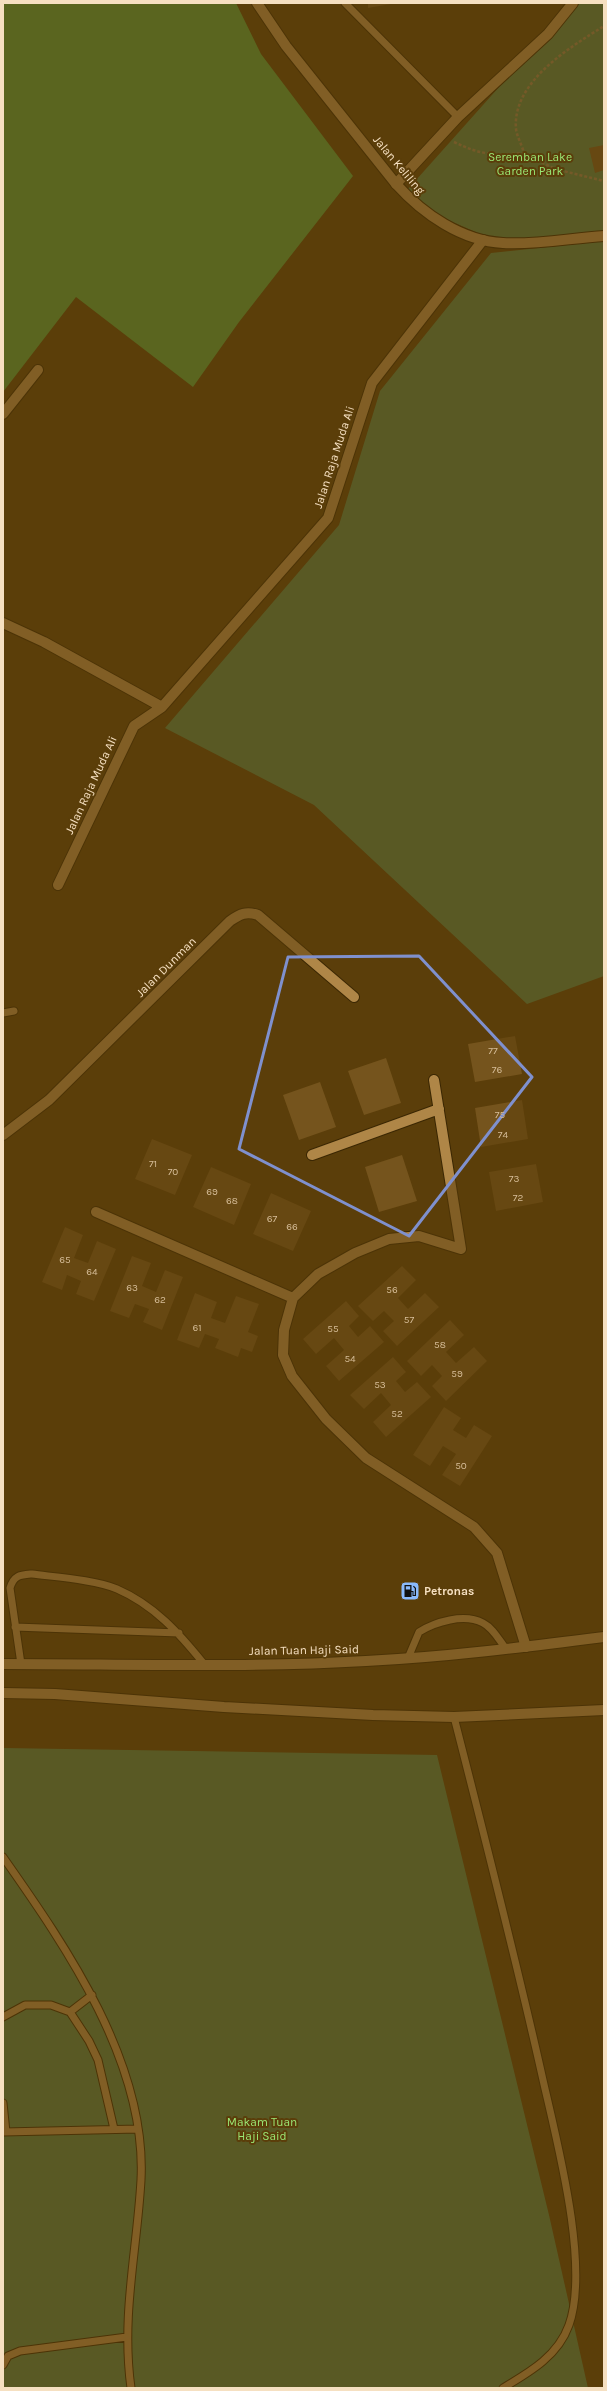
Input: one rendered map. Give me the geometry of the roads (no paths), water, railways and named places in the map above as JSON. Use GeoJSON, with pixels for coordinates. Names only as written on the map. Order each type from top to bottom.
{"type":"FeatureCollection","features":[{"type":"Feature","properties":{"kind":"street","name":"Jalan Keliling"},"geometry":{"type":"LineString","coordinates":[[257,3],[286,46],[396,184],[414,204],[435,219],[458,231],[484,240],[503,243],[527,243],[604,236]]}},
{"type":"Feature","properties":{"kind":"street"},"geometry":{"type":"LineString","coordinates":[[396,184],[458,117],[548,34],[573,3]]}},
{"type":"Feature","properties":{"kind":"street","name":"Jalan Raja Muda Ali"},"geometry":{"type":"LineString","coordinates":[[58,885],[134,726],[162,707],[328,518],[372,384],[484,240]]}},
{"type":"Feature","properties":{"kind":"street"},"geometry":{"type":"LineString","coordinates":[[3,414],[38,370]]}},
{"type":"Feature","properties":{"kind":"street"},"geometry":{"type":"LineString","coordinates":[[3,623],[44,642],[162,707]]}},
{"type":"Feature","properties":{"kind":"street","name":"Jalan Dunman"},"geometry":{"type":"LineString","coordinates":[[3,1135],[49,1100],[230,921],[240,914],[249,912],[258,915],[354,997]]}},
{"type":"Feature","properties":{"kind":"street"},"geometry":{"type":"LineString","coordinates":[[434,1080],[461,1249],[419,1236],[389,1239],[355,1253],[318,1274],[293,1298],[284,1330],[283,1355],[292,1376],[326,1419],[366,1458],[474,1527],[497,1553],[526,1647]]}},
{"type":"Feature","properties":{"kind":"street"},"geometry":{"type":"LineString","coordinates":[[312,1155],[439,1109]]}},
{"type":"Feature","properties":{"kind":"street"},"geometry":{"type":"LineString","coordinates":[[96,1212],[293,1298]]}},
{"type":"Feature","properties":{"kind":"street","name":"Jalan Tuan Haji Said"},"geometry":{"type":"LineString","coordinates":[[3,1664],[204,1664],[366,1661],[526,1647],[604,1637]]}},
{"type":"Feature","properties":{"kind":"street"},"geometry":{"type":"LineString","coordinates":[[6,1694],[55,1694],[239,1708],[454,1717],[604,1710]]}},
{"type":"Feature","properties":{"kind":"lane"},"geometry":{"type":"LineString","coordinates":[[344,3],[458,117]]}},
{"type":"Feature","properties":{"kind":"lane"},"geometry":{"type":"LineString","coordinates":[[3,1013],[14,1011]]}},
{"type":"Feature","properties":{"kind":"lane"},"geometry":{"type":"LineString","coordinates":[[21,1664],[10,1588],[12,1580],[18,1575],[32,1574],[116,1588],[143,1602],[179,1633],[204,1664]]}},
{"type":"Feature","properties":{"kind":"lane"},"geometry":{"type":"LineString","coordinates":[[408,1658],[419,1632],[429,1626],[461,1620],[482,1623],[492,1630],[506,1649]]}},
{"type":"Feature","properties":{"kind":"lane"},"geometry":{"type":"LineString","coordinates":[[15,1627],[179,1633]]}},
{"type":"Feature","properties":{"kind":"lane"},"geometry":{"type":"LineString","coordinates":[[454,1717],[518,1967],[560,2156],[573,2237],[576,2294],[569,2326],[551,2355],[529,2373],[503,2388]]}},
{"type":"Feature","properties":{"kind":"lane"},"geometry":{"type":"LineString","coordinates":[[3,1858],[56,1933],[92,1995],[123,2069],[138,2129],[141,2179],[127,2307],[127,2337],[131,2388]]}},
{"type":"Feature","properties":{"kind":"lane"},"geometry":{"type":"LineString","coordinates":[[70,2012],[92,1995]]}},
{"type":"Feature","properties":{"kind":"lane"},"geometry":{"type":"LineString","coordinates":[[3,2017],[25,2005],[51,2005],[70,2012],[89,2041],[98,2060],[114,2129]]}},
{"type":"Feature","properties":{"kind":"lane"},"geometry":{"type":"LineString","coordinates":[[3,2103],[4,2132],[138,2129]]}},
{"type":"Feature","properties":{"kind":"lane"},"geometry":{"type":"LineString","coordinates":[[3,2365],[8,2356],[20,2351],[127,2337]]}},
{"type":"Feature","properties":{"kind":"place","name":"Petronas"},"geometry":{"type":"Point","coordinates":[410,1591]}},
{"type":"Feature","properties":{"kind":"park label","name":"Seremban Lake Garden Park"},"geometry":{"type":"Point","coordinates":[530,164]}},
{"type":"Feature","properties":{"kind":"park label","name":"Makam Tuan Haji Said"},"geometry":{"type":"Point","coordinates":[262,2129]}}]}
